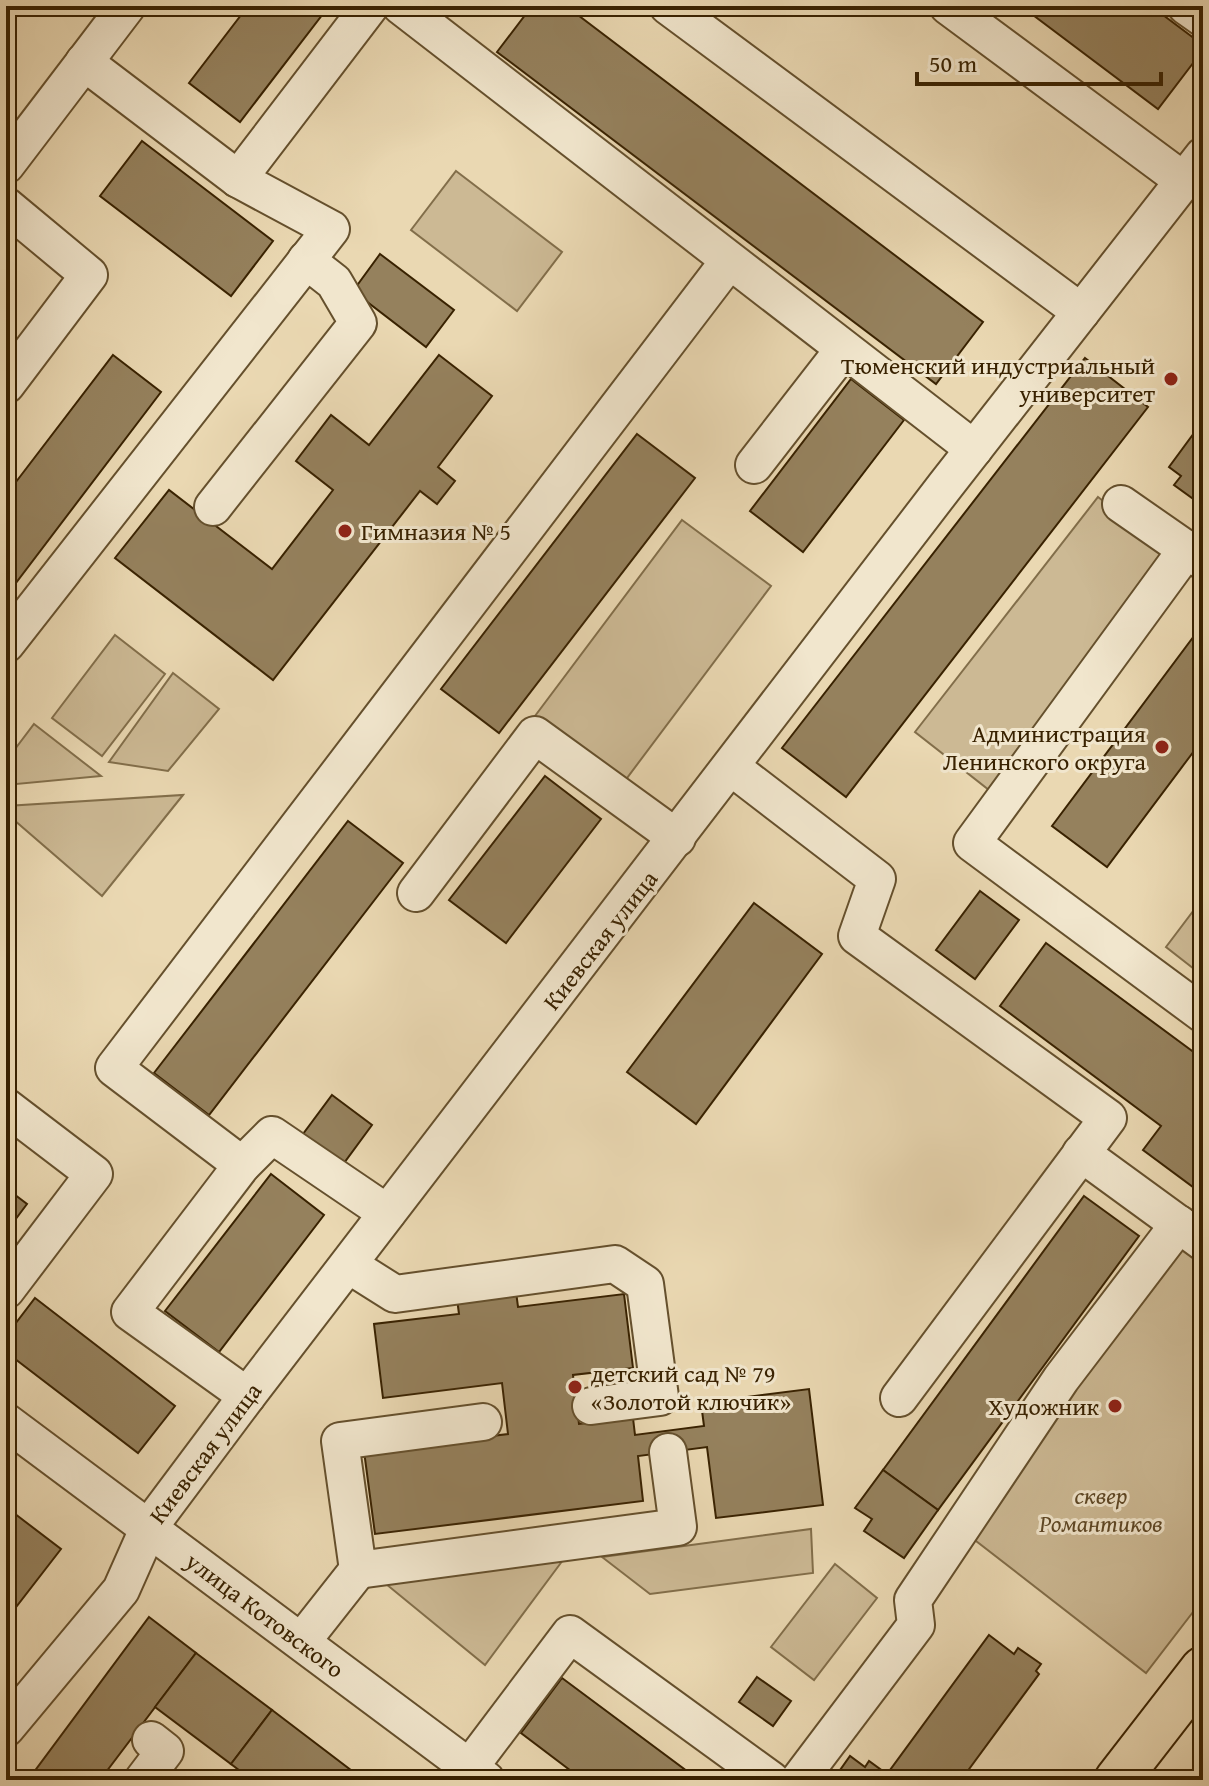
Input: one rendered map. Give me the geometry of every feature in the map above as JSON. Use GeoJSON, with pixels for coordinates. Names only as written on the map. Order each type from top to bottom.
{"type":"FeatureCollection","features":[{"type":"Feature","properties":{"kind":"main road"},"geometry":{"type":"LineString","coordinates":[[1117,1780],[1203,1669]]}},
{"type":"Feature","properties":{"kind":"street"},"geometry":{"type":"LineString","coordinates":[[6,165],[127,6]]}},
{"type":"Feature","properties":{"kind":"street"},"geometry":{"type":"LineString","coordinates":[[238,179],[370,6]]}},
{"type":"Feature","properties":{"kind":"street"},"geometry":{"type":"LineString","coordinates":[[401,6],[974,449]]}},
{"type":"Feature","properties":{"kind":"street"},"geometry":{"type":"LineString","coordinates":[[668,6],[1081,312]]}},
{"type":"Feature","properties":{"kind":"street"},"geometry":{"type":"LineString","coordinates":[[948,6],[1194,168]]}},
{"type":"Feature","properties":{"kind":"street"},"geometry":{"type":"LineString","coordinates":[[1186,6],[1203,18]]}},
{"type":"Feature","properties":{"kind":"street"},"geometry":{"type":"LineString","coordinates":[[6,644],[331,229],[238,179],[84,62]]}},
{"type":"Feature","properties":{"kind":"street","name":"Киевская улица"},"geometry":{"type":"LineString","coordinates":[[6,1728],[121,1590],[149,1527],[247,1396],[974,449],[1194,168]]}},
{"type":"Feature","properties":{"kind":"street"},"geometry":{"type":"LineString","coordinates":[[6,206],[89,275],[6,385]]}},
{"type":"Feature","properties":{"kind":"street"},"geometry":{"type":"LineString","coordinates":[[213,507],[358,323],[334,282],[306,260]]}},
{"type":"Feature","properties":{"kind":"street"},"geometry":{"type":"LineString","coordinates":[[242,1165],[114,1068],[729,261]]}},
{"type":"Feature","properties":{"kind":"street"},"geometry":{"type":"LineString","coordinates":[[754,465],[844,349]]}},
{"type":"Feature","properties":{"kind":"street"},"geometry":{"type":"LineString","coordinates":[[1121,504],[1195,555],[972,843],[1203,1014]]}},
{"type":"Feature","properties":{"kind":"street"},"geometry":{"type":"LineString","coordinates":[[416,893],[535,735],[677,838]]}},
{"type":"Feature","properties":{"kind":"street"},"geometry":{"type":"LineString","coordinates":[[731,767],[877,879],[857,936],[1108,1118],[899,1398]]}},
{"type":"Feature","properties":{"kind":"street"},"geometry":{"type":"LineString","coordinates":[[6,1107],[94,1174],[6,1290]]}},
{"type":"Feature","properties":{"kind":"street"},"geometry":{"type":"LineString","coordinates":[[247,1396],[130,1312],[242,1165],[272,1135],[387,1213]]}},
{"type":"Feature","properties":{"kind":"street"},"geometry":{"type":"LineString","coordinates":[[799,1780],[916,1625],[913,1600],[1061,1379],[1191,1233],[1081,1153]]}},
{"type":"Feature","properties":{"kind":"street"},"geometry":{"type":"LineString","coordinates":[[302,1641],[358,1570],[678,1527],[645,1284],[615,1264],[395,1294],[349,1265]]}},
{"type":"Feature","properties":{"kind":"street"},"geometry":{"type":"LineString","coordinates":[[591,1406],[664,1427]]}},
{"type":"Feature","properties":{"kind":"street","name":"улица Котовского"},"geometry":{"type":"LineString","coordinates":[[6,1422],[478,1774]]}},
{"type":"Feature","properties":{"kind":"street"},"geometry":{"type":"LineString","coordinates":[[358,1570],[340,1441],[483,1422]]}},
{"type":"Feature","properties":{"kind":"street"},"geometry":{"type":"LineString","coordinates":[[478,1774],[570,1634],[771,1780]]}},
{"type":"Feature","properties":{"kind":"street"},"geometry":{"type":"LineString","coordinates":[[143,1780],[165,1751],[151,1740]]}},
{"type":"Feature","properties":{"kind":"green space"},"geometry":{"type":"Polygon","coordinates":[[[456,171],[562,252],[517,311],[411,230],[456,171]]]}},
{"type":"Feature","properties":{"kind":"green space"},"geometry":{"type":"Polygon","coordinates":[[[1098,497],[1172,554],[989,790],[915,732],[1098,497]]]}},
{"type":"Feature","properties":{"kind":"green space"},"geometry":{"type":"Polygon","coordinates":[[[682,520],[771,586],[621,786],[532,720],[682,520]]]}},
{"type":"Feature","properties":{"kind":"green space"},"geometry":{"type":"Polygon","coordinates":[[[115,635],[165,674],[102,756],[52,718],[115,635]]]}},
{"type":"Feature","properties":{"kind":"green space"},"geometry":{"type":"Polygon","coordinates":[[[173,673],[219,709],[168,771],[109,762],[173,673]]]}},
{"type":"Feature","properties":{"kind":"green space"},"geometry":{"type":"Polygon","coordinates":[[[34,724],[101,776],[6,785],[6,761],[34,724]]]}},
{"type":"Feature","properties":{"kind":"green space"},"geometry":{"type":"Polygon","coordinates":[[[183,795],[102,896],[6,813],[6,806],[183,795]]]}},
{"type":"Feature","properties":{"kind":"green space"},"geometry":{"type":"Polygon","coordinates":[[[1203,898],[1203,976],[1166,947],[1203,898]]]}},
{"type":"Feature","properties":{"kind":"green space","name":"сквер Романтиков"},"geometry":{"type":"Polygon","coordinates":[[[1203,1209],[1203,1599],[1146,1673],[958,1527],[1203,1209]]]}},
{"type":"Feature","properties":{"kind":"green space"},"geometry":{"type":"Polygon","coordinates":[[[811,1529],[813,1573],[650,1594],[602,1557],[811,1529]]]}},
{"type":"Feature","properties":{"kind":"green space"},"geometry":{"type":"Polygon","coordinates":[[[563,1560],[485,1665],[386,1584],[563,1560]]]}},
{"type":"Feature","properties":{"kind":"green space"},"geometry":{"type":"Polygon","coordinates":[[[835,1564],[877,1598],[814,1680],[771,1647],[835,1564]]]}},
{"type":"Feature","properties":{"kind":"building"},"geometry":{"type":"Polygon","coordinates":[[[248,6],[329,6],[240,122],[189,83],[248,6]]]}},
{"type":"Feature","properties":{"kind":"building"},"geometry":{"type":"Polygon","coordinates":[[[424,6],[454,6],[443,21],[424,6]]]}},
{"type":"Feature","properties":{"kind":"building"},"geometry":{"type":"Polygon","coordinates":[[[532,6],[566,6],[983,322],[936,384],[497,52],[532,6]]]}},
{"type":"Feature","properties":{"kind":"building"},"geometry":{"type":"Polygon","coordinates":[[[1021,6],[1151,6],[1203,45],[1203,50],[1158,109],[1021,6]]]}},
{"type":"Feature","properties":{"kind":"building"},"geometry":{"type":"Polygon","coordinates":[[[142,141],[273,241],[231,296],[100,196],[142,141]]]}},
{"type":"Feature","properties":{"kind":"building"},"geometry":{"type":"Polygon","coordinates":[[[380,254],[454,310],[426,347],[353,291],[380,254]]]}},
{"type":"Feature","properties":{"kind":"building"},"geometry":{"type":"Polygon","coordinates":[[[113,355],[161,392],[6,596],[6,495],[113,355]]]}},
{"type":"Feature","properties":{"kind":"building","name":"Гимназия № 5"},"geometry":{"type":"Polygon","coordinates":[[[439,355],[492,396],[438,467],[455,481],[437,504],[420,491],[273,680],[115,558],[169,490],[272,569],[333,490],[296,461],[331,415],[369,445],[439,355]]]}},
{"type":"Feature","properties":{"kind":"building"},"geometry":{"type":"Polygon","coordinates":[[[1085,358],[1148,407],[846,797],[782,748],[1085,358]]]}},
{"type":"Feature","properties":{"kind":"building"},"geometry":{"type":"Polygon","coordinates":[[[851,379],[904,420],[803,552],[750,511],[851,379]]]}},
{"type":"Feature","properties":{"kind":"building"},"geometry":{"type":"Polygon","coordinates":[[[1197,429],[1203,434],[1203,506],[1174,485],[1181,476],[1169,467],[1197,429]]]}},
{"type":"Feature","properties":{"kind":"building"},"geometry":{"type":"Polygon","coordinates":[[[637,434],[695,478],[499,733],[441,689],[637,434]]]}},
{"type":"Feature","properties":{"kind":"building"},"geometry":{"type":"Polygon","coordinates":[[[1203,624],[1203,739],[1107,867],[1052,826],[1203,624]]]}},
{"type":"Feature","properties":{"kind":"building"},"geometry":{"type":"Polygon","coordinates":[[[545,776],[601,819],[506,943],[449,900],[545,776]]]}},
{"type":"Feature","properties":{"kind":"building"},"geometry":{"type":"Polygon","coordinates":[[[348,821],[403,863],[209,1115],[154,1073],[348,821]]]}},
{"type":"Feature","properties":{"kind":"building"},"geometry":{"type":"Polygon","coordinates":[[[980,891],[1019,920],[975,979],[936,950],[980,891]]]}},
{"type":"Feature","properties":{"kind":"building"},"geometry":{"type":"Polygon","coordinates":[[[754,903],[822,954],[696,1124],[627,1072],[754,903]]]}},
{"type":"Feature","properties":{"kind":"building"},"geometry":{"type":"Polygon","coordinates":[[[1046,943],[1203,1059],[1203,1174],[1193,1187],[1143,1150],[1161,1126],[1000,1006],[1046,943]]]}},
{"type":"Feature","properties":{"kind":"building"},"geometry":{"type":"Polygon","coordinates":[[[332,1095],[372,1125],[344,1163],[303,1134],[332,1095]]]}},
{"type":"Feature","properties":{"kind":"building"},"geometry":{"type":"Polygon","coordinates":[[[271,1174],[324,1215],[219,1352],[165,1311],[271,1174]]]}},
{"type":"Feature","properties":{"kind":"building"},"geometry":{"type":"Polygon","coordinates":[[[6,1188],[27,1204],[6,1232],[6,1188]]]}},
{"type":"Feature","properties":{"kind":"building"},"geometry":{"type":"Polygon","coordinates":[[[1084,1196],[1139,1236],[938,1510],[883,1470],[1084,1196]]]}},
{"type":"Feature","properties":{"kind":"building"},"geometry":{"type":"Polygon","coordinates":[[[515,1284],[518,1307],[624,1294],[633,1368],[573,1375],[579,1424],[633,1418],[635,1435],[704,1426],[701,1403],[809,1389],[823,1505],[716,1518],[707,1447],[638,1456],[643,1501],[375,1534],[364,1451],[508,1434],[502,1383],[383,1398],[374,1324],[459,1314],[456,1291],[515,1284]]]}},
{"type":"Feature","properties":{"kind":"building"},"geometry":{"type":"Polygon","coordinates":[[[35,1298],[175,1406],[138,1453],[6,1352],[6,1336],[35,1298]]]}},
{"type":"Feature","properties":{"kind":"building"},"geometry":{"type":"Polygon","coordinates":[[[883,1470],[938,1510],[904,1558],[864,1531],[872,1519],[855,1508],[883,1470]]]}},
{"type":"Feature","properties":{"kind":"building"},"geometry":{"type":"Polygon","coordinates":[[[6,1507],[61,1549],[6,1620],[6,1507]]]}},
{"type":"Feature","properties":{"kind":"building"},"geometry":{"type":"Polygon","coordinates":[[[149,1617],[196,1653],[100,1780],[28,1780],[149,1617]]]}},
{"type":"Feature","properties":{"kind":"building"},"geometry":{"type":"Polygon","coordinates":[[[989,1635],[1014,1654],[1018,1648],[1041,1664],[1036,1671],[1039,1674],[961,1780],[833,1780],[850,1756],[865,1767],[869,1761],[887,1774],[989,1635]]]}},
{"type":"Feature","properties":{"kind":"building"},"geometry":{"type":"Polygon","coordinates":[[[196,1653],[272,1710],[231,1764],[155,1707],[196,1653]]]}},
{"type":"Feature","properties":{"kind":"building"},"geometry":{"type":"Polygon","coordinates":[[[757,1677],[791,1701],[773,1726],[739,1702],[757,1677]]]}},
{"type":"Feature","properties":{"kind":"building"},"geometry":{"type":"Polygon","coordinates":[[[562,1678],[699,1780],[583,1780],[521,1733],[562,1678]]]}},
{"type":"Feature","properties":{"kind":"building"},"geometry":{"type":"Polygon","coordinates":[[[272,1710],[364,1780],[252,1780],[231,1764],[272,1710]]]}},
{"type":"Feature","properties":{"kind":"place","name":"Тюменский индустриальный университет"},"geometry":{"type":"Point","coordinates":[1171,379]}},
{"type":"Feature","properties":{"kind":"place","name":"Гимназия № 5"},"geometry":{"type":"Point","coordinates":[345,531]}},
{"type":"Feature","properties":{"kind":"place","name":"Администрация Ленинского округа"},"geometry":{"type":"Point","coordinates":[1162,747]}},
{"type":"Feature","properties":{"kind":"place","name":"детский сад № 79 «Золотой ключик»"},"geometry":{"type":"Point","coordinates":[575,1387]}},
{"type":"Feature","properties":{"kind":"place","name":"Художник"},"geometry":{"type":"Point","coordinates":[1115,1406]}}]}
